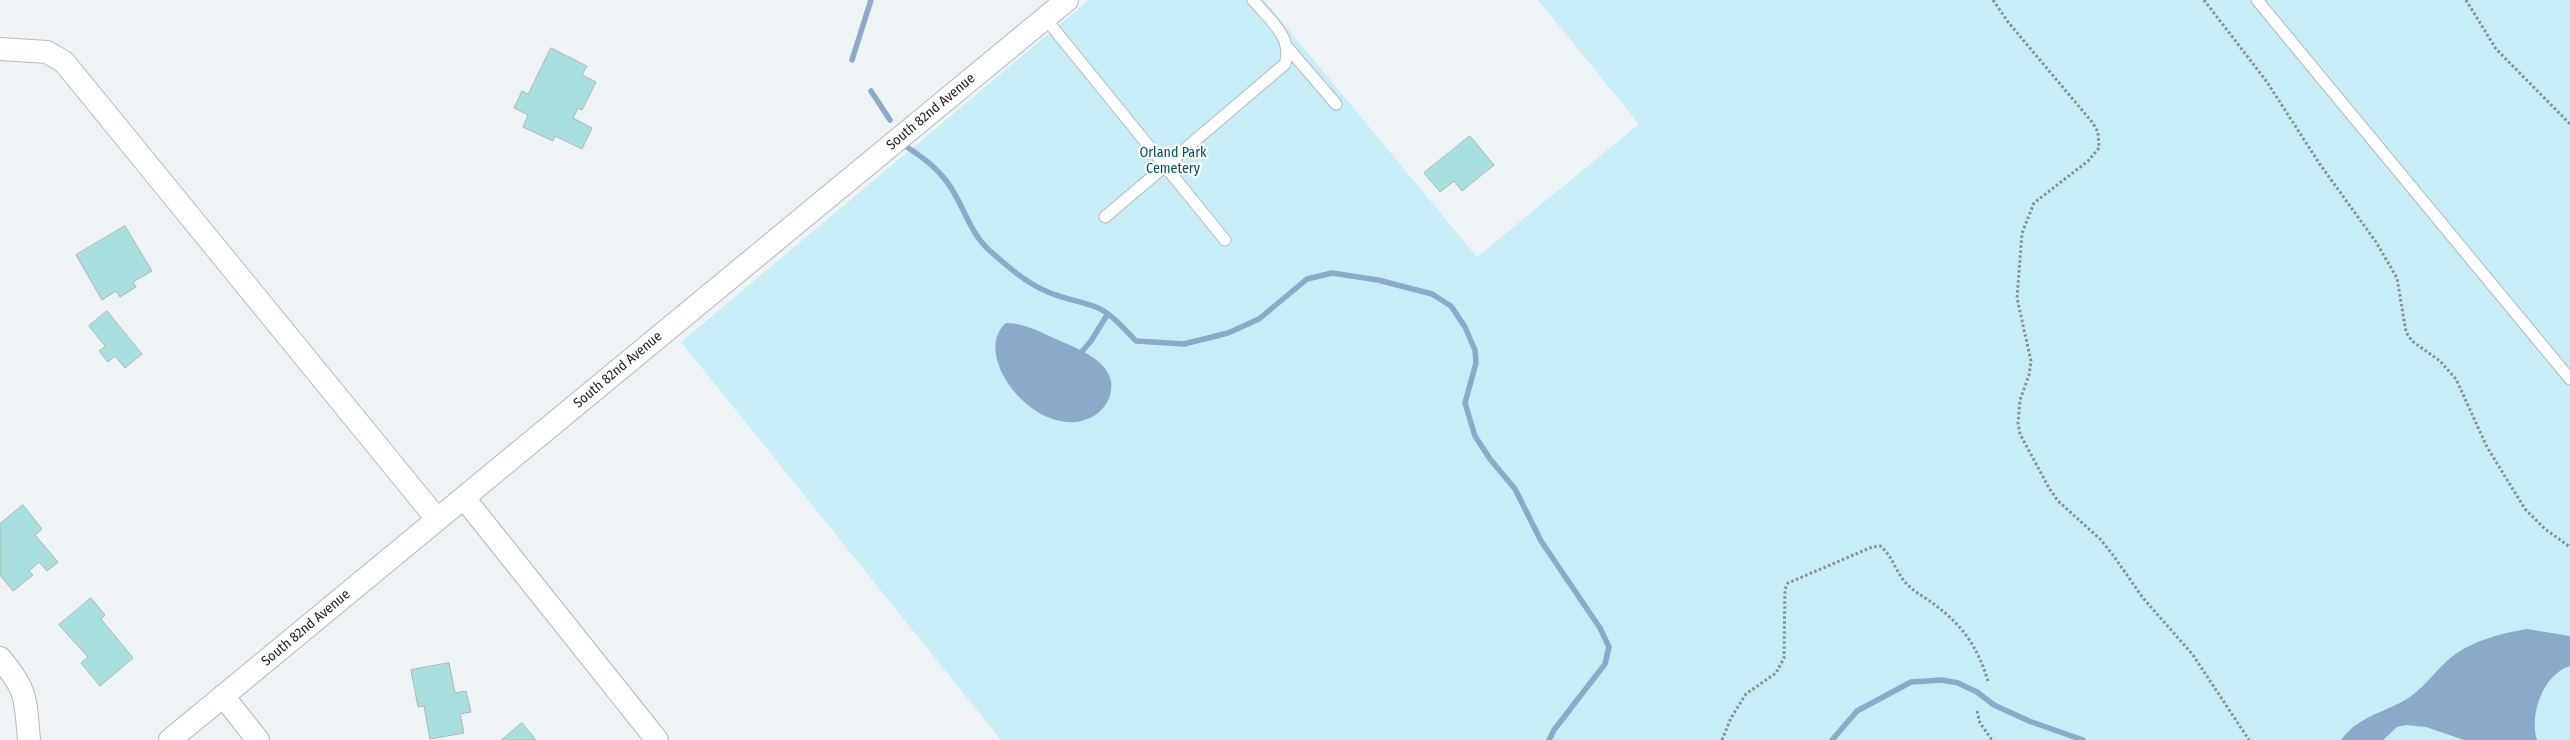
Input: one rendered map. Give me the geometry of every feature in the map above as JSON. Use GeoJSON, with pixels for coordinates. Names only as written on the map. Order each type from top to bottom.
{"type":"FeatureCollection","features":[{"type":"Feature","properties":{"kind":"street","name":"South 82nd Avenue"},"geometry":{"type":"LineString","coordinates":[[170,740],[1067,0]]}},
{"type":"Feature","properties":{"kind":"street"},"geometry":{"type":"LineString","coordinates":[[0,49],[47,52],[64,62],[437,519]]}},
{"type":"Feature","properties":{"kind":"street"},"geometry":{"type":"LineString","coordinates":[[464,498],[657,740]]}},
{"type":"Feature","properties":{"kind":"street"},"geometry":{"type":"LineString","coordinates":[[0,658],[23,687],[27,702],[29,740]]}},
{"type":"Feature","properties":{"kind":"street"},"geometry":{"type":"LineString","coordinates":[[223,696],[258,740]]}},
{"type":"Feature","properties":{"kind":"lane"},"geometry":{"type":"LineString","coordinates":[[1105,217],[1277,73],[1285,64],[1288,48],[1286,40],[1254,0]]}},
{"type":"Feature","properties":{"kind":"lane"},"geometry":{"type":"LineString","coordinates":[[2256,0],[2570,380]]}},
{"type":"Feature","properties":{"kind":"lane"},"geometry":{"type":"LineString","coordinates":[[1045,18],[1225,240]]}},
{"type":"Feature","properties":{"kind":"lane"},"geometry":{"type":"LineString","coordinates":[[1288,48],[1336,104]]}},
{"type":"Feature","properties":{"kind":"path"},"geometry":{"type":"LineString","coordinates":[[1993,0],[2014,29],[2092,122],[2100,142],[2099,148],[2088,161],[2034,203],[2022,233],[2017,298],[2031,361],[2029,375],[2020,400],[2018,423],[2020,434],[2054,494],[2100,539],[2143,598],[2194,655],[2250,740]]}},
{"type":"Feature","properties":{"kind":"path"},"geometry":{"type":"LineString","coordinates":[[2204,0],[2278,96],[2319,163],[2376,242],[2397,278],[2406,332],[2412,341],[2440,361],[2456,379],[2487,447],[2525,509],[2545,529],[2570,546]]}},
{"type":"Feature","properties":{"kind":"path"},"geometry":{"type":"LineString","coordinates":[[2466,0],[2496,49],[2570,124]]}},
{"type":"Feature","properties":{"kind":"path"},"geometry":{"type":"LineString","coordinates":[[1722,740],[1731,718],[1743,698],[1776,672],[1784,658],[1785,588],[1788,583],[1872,547],[1880,546],[1886,550],[1908,586],[1934,604],[1963,630],[1975,646],[1988,681]]}},
{"type":"Feature","properties":{"kind":"path"},"geometry":{"type":"LineString","coordinates":[[1977,711],[1980,724],[1992,740]]}},
{"type":"Feature","properties":{"kind":"green space","name":"Orland Park Cemetery"},"geometry":{"type":"Polygon","coordinates":[[[1089,0],[1264,0],[1477,257],[1639,124],[1538,0],[2570,0],[2570,740],[1001,740],[681,342],[1089,0]]]}},
{"type":"Feature","properties":{"kind":"shaded area"},"geometry":{"type":"Polygon","coordinates":[[[1006,323],[1026,326],[1038,331],[1085,353],[1103,366],[1109,375],[1111,384],[1110,396],[1102,409],[1090,418],[1070,422],[1049,418],[1030,407],[1014,392],[1002,373],[996,355],[997,337],[1006,323]]]}},
{"type":"Feature","properties":{"kind":"shaded area"},"geometry":{"type":"Polygon","coordinates":[[[2527,629],[2570,636],[2570,666],[2552,677],[2540,697],[2535,719],[2537,740],[2464,740],[2426,727],[2406,725],[2397,727],[2383,740],[2341,740],[2363,720],[2411,696],[2447,661],[2465,648],[2485,639],[2527,629]]]}},
{"type":"Feature","properties":{"kind":"building"},"geometry":{"type":"Polygon","coordinates":[[[551,48],[587,66],[582,75],[596,82],[582,110],[578,108],[573,118],[592,128],[582,149],[555,136],[553,141],[523,127],[528,115],[514,108],[522,91],[528,94],[551,48]]]}},
{"type":"Feature","properties":{"kind":"building"},"geometry":{"type":"Polygon","coordinates":[[[1470,136],[1494,165],[1462,191],[1454,181],[1440,192],[1424,173],[1470,136]]]}},
{"type":"Feature","properties":{"kind":"building"},"geometry":{"type":"Polygon","coordinates":[[[125,226],[152,271],[133,282],[136,287],[120,297],[116,291],[102,300],[76,255],[125,226]]]}},
{"type":"Feature","properties":{"kind":"building"},"geometry":{"type":"Polygon","coordinates":[[[107,311],[142,354],[125,368],[115,356],[108,362],[99,351],[105,346],[89,326],[107,311]]]}},
{"type":"Feature","properties":{"kind":"building"},"geometry":{"type":"Polygon","coordinates":[[[23,505],[42,529],[35,535],[58,562],[47,571],[39,562],[29,571],[33,575],[13,591],[0,575],[0,524],[23,505]]]}},
{"type":"Feature","properties":{"kind":"building"},"geometry":{"type":"Polygon","coordinates":[[[91,598],[105,615],[101,619],[133,658],[100,686],[81,663],[88,657],[59,625],[91,598]]]}},
{"type":"Feature","properties":{"kind":"building"},"geometry":{"type":"Polygon","coordinates":[[[449,663],[455,693],[466,691],[471,712],[460,714],[464,733],[430,739],[424,706],[418,707],[411,670],[449,663]]]}},
{"type":"Feature","properties":{"kind":"building"},"geometry":{"type":"Polygon","coordinates":[[[522,723],[536,740],[502,740],[522,723]]]}},
{"type":"Feature","properties":{"kind":"waterway"},"geometry":{"type":"LineString","coordinates":[[852,60],[871,0]]}},
{"type":"Feature","properties":{"kind":"waterway"},"geometry":{"type":"LineString","coordinates":[[871,91],[890,120]]}},
{"type":"Feature","properties":{"kind":"waterway"},"geometry":{"type":"LineString","coordinates":[[907,147],[943,177],[953,190],[976,235],[1003,262],[1024,279],[1040,288],[1102,310],[1118,322],[1136,341],[1184,344],[1228,333],[1259,319],[1307,279],[1332,273],[1378,280],[1432,294],[1451,306],[1465,327],[1475,350],[1476,363],[1465,403],[1475,436],[1490,459],[1515,489],[1541,541],[1600,628],[1609,647],[1605,664],[1554,730],[1549,740]]}},
{"type":"Feature","properties":{"kind":"waterway"},"geometry":{"type":"LineString","coordinates":[[1078,356],[1091,341],[1107,315]]}},
{"type":"Feature","properties":{"kind":"waterway"},"geometry":{"type":"LineString","coordinates":[[1832,740],[1857,711],[1911,682],[1942,680],[1958,683],[1977,692],[1994,705],[2029,721],[2083,740]]}}]}
